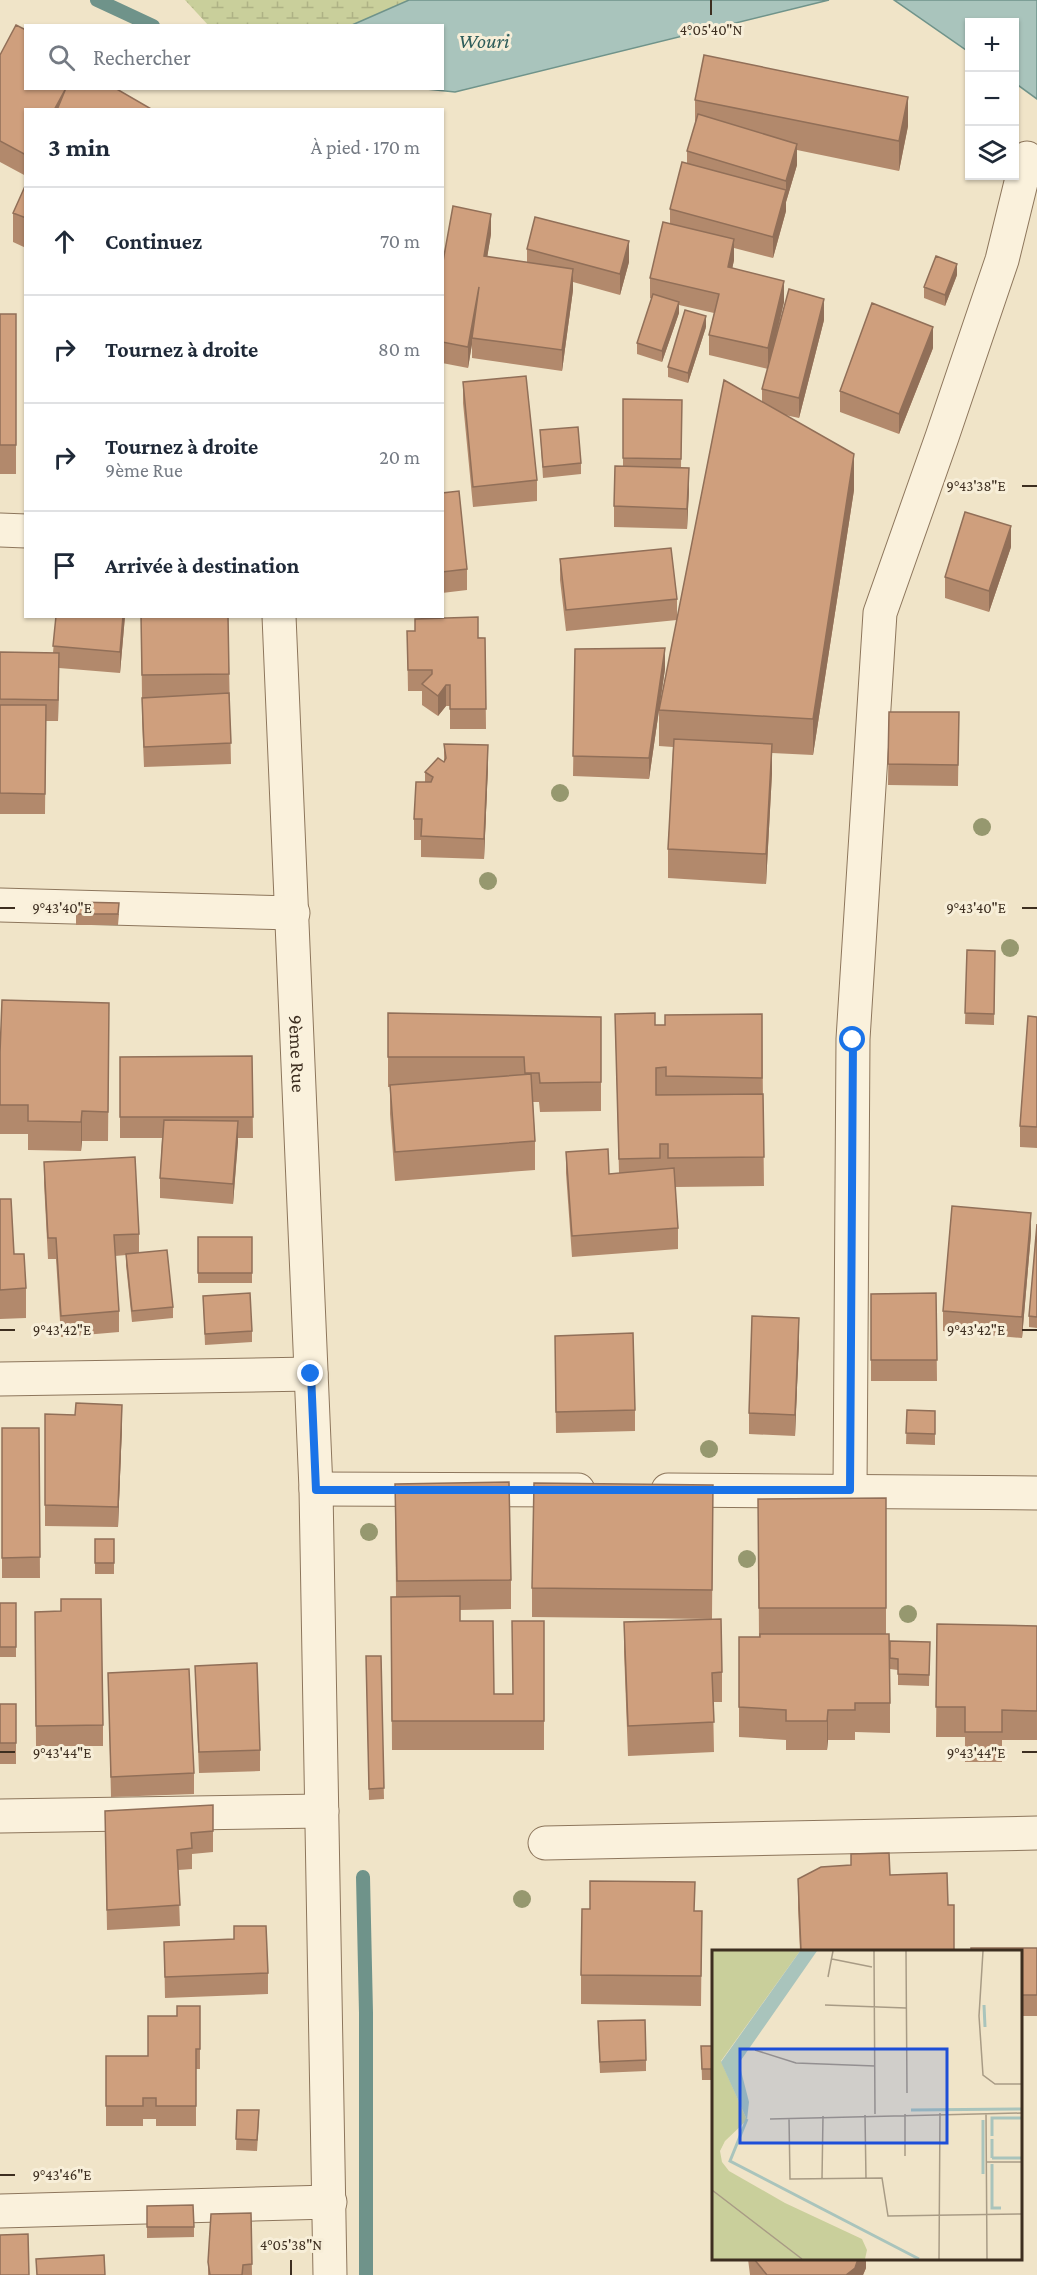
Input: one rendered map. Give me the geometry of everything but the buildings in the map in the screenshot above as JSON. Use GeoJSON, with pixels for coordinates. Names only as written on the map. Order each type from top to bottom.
{"type":"FeatureCollection","features":[{"type":"Feature","properties":{"kind":"street"},"geometry":{"type":"LineString","coordinates":[[850,1490],[853,1040],[880,613],[1002,260],[1026,158]]}},
{"type":"Feature","properties":{"kind":"street"},"geometry":{"type":"LineString","coordinates":[[0,530],[24,531]]}},
{"type":"Feature","properties":{"kind":"street","name":"9ème Rue"},"geometry":{"type":"LineString","coordinates":[[279,618],[316,1490],[330,2275]]}},
{"type":"Feature","properties":{"kind":"street"},"geometry":{"type":"LineString","coordinates":[[0,905],[293,913]]}},
{"type":"Feature","properties":{"kind":"street"},"geometry":{"type":"LineString","coordinates":[[0,1379],[311,1374]]}},
{"type":"Feature","properties":{"kind":"street"},"geometry":{"type":"LineString","coordinates":[[316,1490],[850,1490],[1037,1493]]}},
{"type":"Feature","properties":{"kind":"street"},"geometry":{"type":"LineString","coordinates":[[0,1816],[322,1811]]}},
{"type":"Feature","properties":{"kind":"street"},"geometry":{"type":"LineString","coordinates":[[545,1843],[1037,1833]]}},
{"type":"Feature","properties":{"kind":"street"},"geometry":{"type":"LineString","coordinates":[[0,2211],[330,2202]]}},
{"type":"Feature","properties":{"kind":"green space"},"geometry":{"type":"Polygon","coordinates":[[[185,0],[409,0],[354,24],[207,24],[185,0]]]}},
{"type":"Feature","properties":{"kind":"water","name":"Wouri"},"geometry":{"type":"Polygon","coordinates":[[[409,0],[829,0],[455,92],[436,90],[444,90],[444,24],[354,24],[409,0]]]}},
{"type":"Feature","properties":{"kind":"water"},"geometry":{"type":"Polygon","coordinates":[[[894,0],[1037,0],[1037,99],[1019,86],[1019,18],[965,18],[965,49],[894,0]]]}},
{"type":"Feature","properties":{"kind":"waterway"},"geometry":{"type":"LineString","coordinates":[[97,0],[149,24]]}},
{"type":"Feature","properties":{"kind":"waterway"},"geometry":{"type":"LineString","coordinates":[[363,1877],[366,2013],[366,2275]]}},
{"type":"Feature","properties":{"kind":"route"},"geometry":{"type":"LineString","coordinates":[[311,1374],[316,1490],[850,1490],[853,1040]]}}]}
